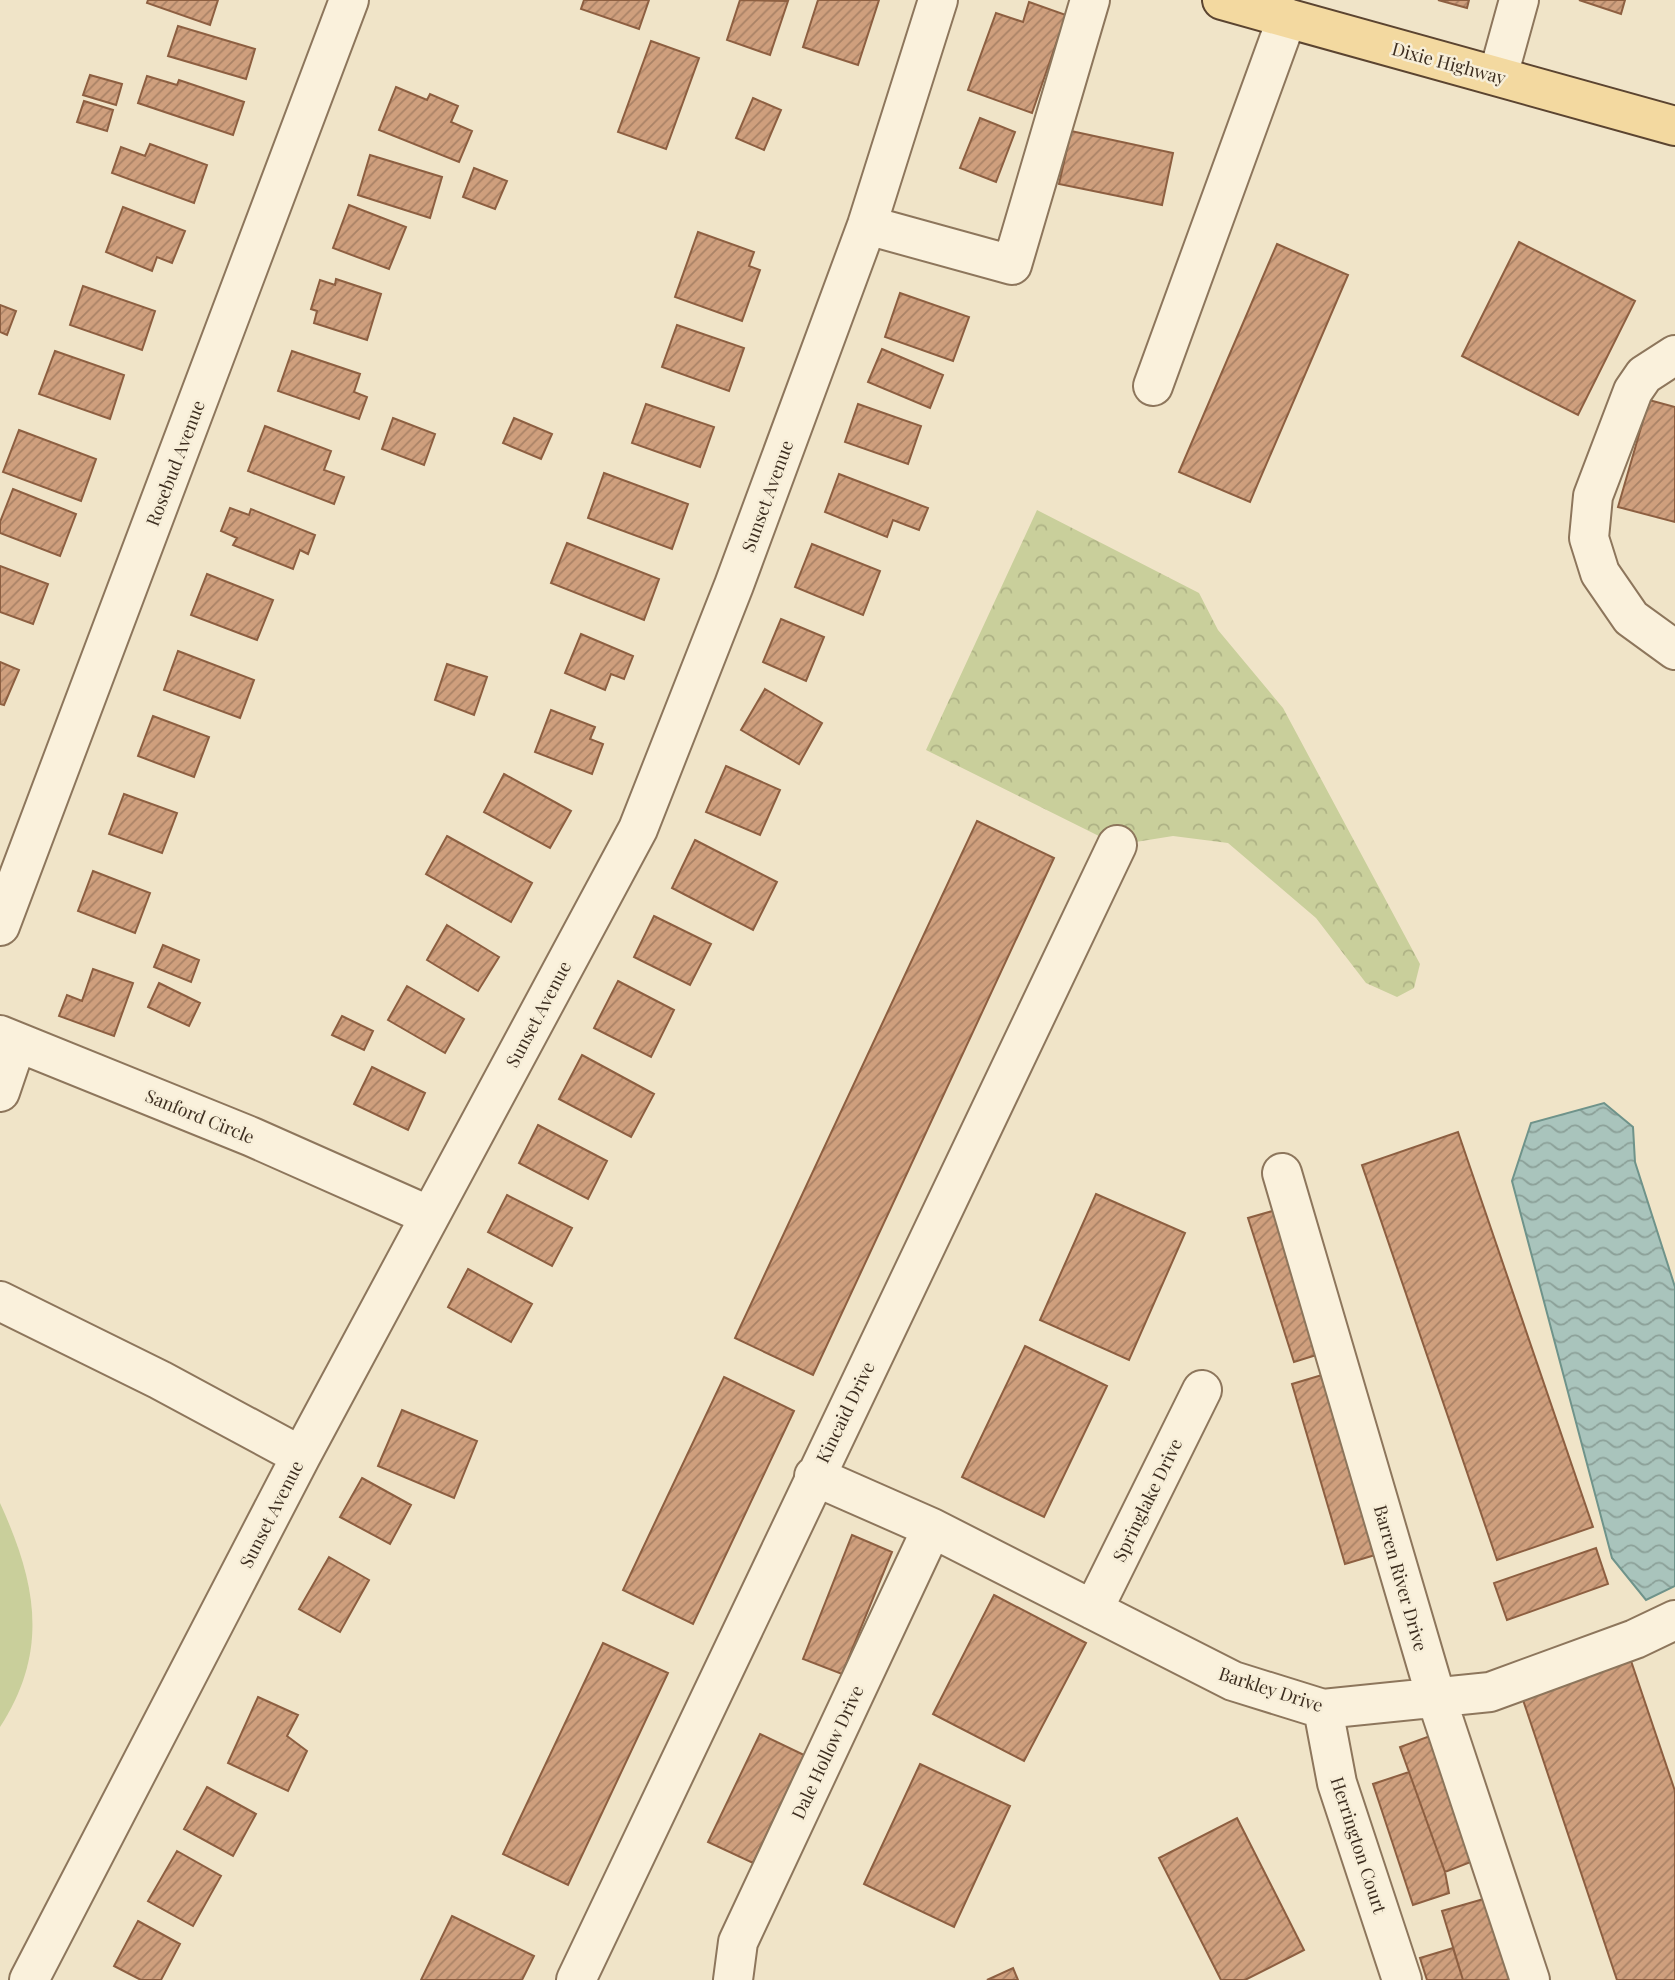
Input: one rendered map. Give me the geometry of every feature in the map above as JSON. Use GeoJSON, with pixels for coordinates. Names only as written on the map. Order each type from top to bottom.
{"type":"FeatureCollection","features":[{"type":"Feature","properties":{"kind":"main road","name":"Dixie Highway"},"geometry":{"type":"LineString","coordinates":[[1222,0],[1675,126]]}},
{"type":"Feature","properties":{"kind":"street","name":"Rosebud Avenue"},"geometry":{"type":"LineString","coordinates":[[0,926],[349,0]]}},
{"type":"Feature","properties":{"kind":"street","name":"Sunset Avenue"},"geometry":{"type":"LineString","coordinates":[[29,1980],[301,1456],[638,829],[734,585],[867,225],[938,0]]}},
{"type":"Feature","properties":{"kind":"street"},"geometry":{"type":"LineString","coordinates":[[867,225],[1012,265],[1090,0]]}},
{"type":"Feature","properties":{"kind":"street"},"geometry":{"type":"LineString","coordinates":[[1498,76],[1519,0]]}},
{"type":"Feature","properties":{"kind":"street"},"geometry":{"type":"LineString","coordinates":[[1153,386],[1286,18]]}},
{"type":"Feature","properties":{"kind":"street"},"geometry":{"type":"LineString","coordinates":[[1668,368],[1644,375],[1633,391],[1594,496],[1589,538],[1600,573],[1631,618],[1675,650]]}},
{"type":"Feature","properties":{"kind":"street","name":"Kincaid Drive"},"geometry":{"type":"LineString","coordinates":[[576,1980],[1117,845]]}},
{"type":"Feature","properties":{"kind":"street","name":"Sanford Circle"},"geometry":{"type":"LineString","coordinates":[[0,1092],[8,1038],[252,1137],[430,1216]]}},
{"type":"Feature","properties":{"kind":"street","name":"Barren River Drive"},"geometry":{"type":"LineString","coordinates":[[1282,1173],[1436,1697],[1530,1980]]}},
{"type":"Feature","properties":{"kind":"street"},"geometry":{"type":"LineString","coordinates":[[0,1301],[160,1380],[301,1456]]}},
{"type":"Feature","properties":{"kind":"street","name":"Springlake Drive"},"geometry":{"type":"LineString","coordinates":[[1093,1610],[1202,1390]]}},
{"type":"Feature","properties":{"kind":"street","name":"Barkley Drive"},"geometry":{"type":"LineString","coordinates":[[814,1476],[932,1528],[1233,1681],[1323,1709],[1490,1692],[1635,1639],[1675,1620]]}},
{"type":"Feature","properties":{"kind":"street","name":"Dale Hollow Drive"},"geometry":{"type":"LineString","coordinates":[[733,1980],[738,1942],[932,1528]]}},
{"type":"Feature","properties":{"kind":"street","name":"Herrington Court"},"geometry":{"type":"LineString","coordinates":[[1323,1709],[1337,1783],[1402,1980]]}},
{"type":"Feature","properties":{"kind":"green space"},"geometry":{"type":"Polygon","coordinates":[[[1037,510],[1199,593],[1218,630],[1283,708],[1420,964],[1414,988],[1397,997],[1366,983],[1316,918],[1228,843],[1173,836],[1117,845],[926,750],[1037,510]]]}},
{"type":"Feature","properties":{"kind":"green space"},"geometry":{"type":"Polygon","coordinates":[[[0,1503],[22,1560],[32,1616],[26,1671],[16,1699],[0,1727],[0,1503]]]}},
{"type":"Feature","properties":{"kind":"water"},"geometry":{"type":"Polygon","coordinates":[[[1604,1103],[1633,1127],[1635,1162],[1675,1287],[1675,1586],[1646,1600],[1612,1558],[1512,1181],[1531,1123],[1604,1103]]]}},
{"type":"Feature","properties":{"kind":"building"},"geometry":{"type":"Polygon","coordinates":[[[148,0],[218,0],[210,25],[147,3],[148,0]]]}},
{"type":"Feature","properties":{"kind":"building"},"geometry":{"type":"Polygon","coordinates":[[[584,0],[649,0],[639,29],[581,9],[584,0]]]}},
{"type":"Feature","properties":{"kind":"building"},"geometry":{"type":"Polygon","coordinates":[[[740,0],[788,1],[770,55],[727,40],[740,0]]]}},
{"type":"Feature","properties":{"kind":"building"},"geometry":{"type":"Polygon","coordinates":[[[818,0],[879,0],[858,65],[803,47],[818,0]]]}},
{"type":"Feature","properties":{"kind":"building"},"geometry":{"type":"Polygon","coordinates":[[[1438,0],[1469,0],[1467,8],[1438,0]]]}},
{"type":"Feature","properties":{"kind":"building"},"geometry":{"type":"Polygon","coordinates":[[[1579,0],[1625,0],[1621,14],[1579,0]]]}},
{"type":"Feature","properties":{"kind":"building"},"geometry":{"type":"Polygon","coordinates":[[[1029,2],[1066,15],[1032,113],[968,90],[996,13],[1023,22],[1029,2]]]}},
{"type":"Feature","properties":{"kind":"building"},"geometry":{"type":"Polygon","coordinates":[[[178,26],[255,49],[246,79],[168,56],[178,26]]]}},
{"type":"Feature","properties":{"kind":"building"},"geometry":{"type":"Polygon","coordinates":[[[651,41],[699,58],[666,149],[618,132],[651,41]]]}},
{"type":"Feature","properties":{"kind":"building"},"geometry":{"type":"Polygon","coordinates":[[[90,75],[122,84],[116,105],[83,95],[90,75]]]}},
{"type":"Feature","properties":{"kind":"building"},"geometry":{"type":"Polygon","coordinates":[[[147,76],[177,85],[179,80],[244,102],[233,135],[138,103],[147,76]]]}},
{"type":"Feature","properties":{"kind":"building"},"geometry":{"type":"Polygon","coordinates":[[[396,87],[427,100],[430,94],[458,106],[451,122],[472,131],[459,162],[379,130],[396,87]]]}},
{"type":"Feature","properties":{"kind":"building"},"geometry":{"type":"Polygon","coordinates":[[[753,98],[781,110],[764,150],[736,138],[753,98]]]}},
{"type":"Feature","properties":{"kind":"building"},"geometry":{"type":"Polygon","coordinates":[[[84,101],[113,110],[107,131],[77,122],[84,101]]]}},
{"type":"Feature","properties":{"kind":"building"},"geometry":{"type":"Polygon","coordinates":[[[980,118],[1015,132],[996,182],[960,168],[980,118]]]}},
{"type":"Feature","properties":{"kind":"building"},"geometry":{"type":"Polygon","coordinates":[[[1071,131],[1173,153],[1162,205],[1059,184],[1071,131]]]}},
{"type":"Feature","properties":{"kind":"building"},"geometry":{"type":"Polygon","coordinates":[[[150,144],[207,165],[194,203],[112,173],[121,147],[145,156],[150,144]]]}},
{"type":"Feature","properties":{"kind":"building"},"geometry":{"type":"Polygon","coordinates":[[[370,155],[442,177],[430,218],[358,195],[370,155]]]}},
{"type":"Feature","properties":{"kind":"building"},"geometry":{"type":"Polygon","coordinates":[[[474,168],[507,181],[495,209],[463,197],[474,168]]]}},
{"type":"Feature","properties":{"kind":"building"},"geometry":{"type":"Polygon","coordinates":[[[349,205],[406,227],[389,269],[333,248],[349,205]]]}},
{"type":"Feature","properties":{"kind":"building"},"geometry":{"type":"Polygon","coordinates":[[[123,207],[185,231],[172,263],[157,257],[152,271],[106,252],[123,207]]]}},
{"type":"Feature","properties":{"kind":"building"},"geometry":{"type":"Polygon","coordinates":[[[698,232],[754,252],[749,266],[760,270],[742,321],[675,297],[698,232]]]}},
{"type":"Feature","properties":{"kind":"building"},"geometry":{"type":"Polygon","coordinates":[[[1519,242],[1635,301],[1578,415],[1462,356],[1519,242]]]}},
{"type":"Feature","properties":{"kind":"building"},"geometry":{"type":"Polygon","coordinates":[[[1277,244],[1348,275],[1250,502],[1179,472],[1277,244]]]}},
{"type":"Feature","properties":{"kind":"building"},"geometry":{"type":"Polygon","coordinates":[[[336,279],[381,294],[367,340],[314,323],[317,311],[311,309],[320,280],[335,285],[336,279]]]}},
{"type":"Feature","properties":{"kind":"building"},"geometry":{"type":"Polygon","coordinates":[[[83,286],[155,311],[142,350],[70,325],[83,286]]]}},
{"type":"Feature","properties":{"kind":"building"},"geometry":{"type":"Polygon","coordinates":[[[900,293],[969,317],[953,361],[885,337],[900,293]]]}},
{"type":"Feature","properties":{"kind":"building"},"geometry":{"type":"Polygon","coordinates":[[[0,305],[16,311],[7,335],[0,332],[0,305]]]}},
{"type":"Feature","properties":{"kind":"building"},"geometry":{"type":"Polygon","coordinates":[[[677,325],[744,348],[729,391],[662,367],[677,325]]]}},
{"type":"Feature","properties":{"kind":"building"},"geometry":{"type":"Polygon","coordinates":[[[882,349],[943,375],[930,408],[868,382],[882,349]]]}},
{"type":"Feature","properties":{"kind":"building"},"geometry":{"type":"Polygon","coordinates":[[[55,351],[124,375],[110,419],[39,394],[55,351]]]}},
{"type":"Feature","properties":{"kind":"building"},"geometry":{"type":"Polygon","coordinates":[[[292,351],[360,374],[354,392],[367,397],[359,419],[278,391],[292,351]]]}},
{"type":"Feature","properties":{"kind":"building"},"geometry":{"type":"Polygon","coordinates":[[[1649,400],[1675,407],[1675,522],[1618,507],[1649,400]]]}},
{"type":"Feature","properties":{"kind":"building"},"geometry":{"type":"Polygon","coordinates":[[[646,404],[714,427],[700,467],[632,443],[646,404]]]}},
{"type":"Feature","properties":{"kind":"building"},"geometry":{"type":"Polygon","coordinates":[[[858,404],[921,426],[908,464],[845,442],[858,404]]]}},
{"type":"Feature","properties":{"kind":"building"},"geometry":{"type":"Polygon","coordinates":[[[393,418],[435,434],[424,465],[382,449],[393,418]]]}},
{"type":"Feature","properties":{"kind":"building"},"geometry":{"type":"Polygon","coordinates":[[[514,418],[552,434],[541,459],[503,443],[514,418]]]}},
{"type":"Feature","properties":{"kind":"building"},"geometry":{"type":"Polygon","coordinates":[[[265,426],[331,451],[324,470],[344,477],[334,504],[248,471],[265,426]]]}},
{"type":"Feature","properties":{"kind":"building"},"geometry":{"type":"Polygon","coordinates":[[[19,430],[96,459],[81,501],[3,472],[19,430]]]}},
{"type":"Feature","properties":{"kind":"building"},"geometry":{"type":"Polygon","coordinates":[[[604,473],[688,504],[672,549],[588,518],[604,473]]]}},
{"type":"Feature","properties":{"kind":"building"},"geometry":{"type":"Polygon","coordinates":[[[839,474],[928,508],[919,530],[893,520],[887,537],[825,512],[839,474]]]}},
{"type":"Feature","properties":{"kind":"building"},"geometry":{"type":"Polygon","coordinates":[[[13,489],[76,514],[60,556],[0,533],[0,522],[13,489]]]}},
{"type":"Feature","properties":{"kind":"building"},"geometry":{"type":"Polygon","coordinates":[[[230,508],[249,515],[251,509],[315,535],[308,554],[300,550],[293,569],[233,545],[237,538],[221,531],[230,508]]]}},
{"type":"Feature","properties":{"kind":"building"},"geometry":{"type":"Polygon","coordinates":[[[567,543],[659,579],[644,620],[551,583],[567,543]]]}},
{"type":"Feature","properties":{"kind":"building"},"geometry":{"type":"Polygon","coordinates":[[[812,544],[880,571],[863,615],[795,587],[812,544]]]}},
{"type":"Feature","properties":{"kind":"building"},"geometry":{"type":"Polygon","coordinates":[[[0,566],[48,584],[33,624],[0,612],[0,566]]]}},
{"type":"Feature","properties":{"kind":"building"},"geometry":{"type":"Polygon","coordinates":[[[207,574],[273,600],[257,640],[191,615],[207,574]]]}},
{"type":"Feature","properties":{"kind":"building"},"geometry":{"type":"Polygon","coordinates":[[[781,619],[824,637],[806,681],[763,662],[781,619]]]}},
{"type":"Feature","properties":{"kind":"building"},"geometry":{"type":"Polygon","coordinates":[[[581,634],[633,656],[624,679],[611,674],[605,690],[565,673],[581,634]]]}},
{"type":"Feature","properties":{"kind":"building"},"geometry":{"type":"Polygon","coordinates":[[[178,651],[254,680],[240,718],[164,690],[178,651]]]}},
{"type":"Feature","properties":{"kind":"building"},"geometry":{"type":"Polygon","coordinates":[[[0,662],[19,670],[4,705],[0,704],[0,662]]]}},
{"type":"Feature","properties":{"kind":"building"},"geometry":{"type":"Polygon","coordinates":[[[447,664],[487,677],[474,715],[435,700],[447,664]]]}},
{"type":"Feature","properties":{"kind":"building"},"geometry":{"type":"Polygon","coordinates":[[[765,689],[822,723],[799,764],[741,730],[765,689]]]}},
{"type":"Feature","properties":{"kind":"building"},"geometry":{"type":"Polygon","coordinates":[[[551,710],[595,727],[590,739],[603,744],[592,774],[535,752],[551,710]]]}},
{"type":"Feature","properties":{"kind":"building"},"geometry":{"type":"Polygon","coordinates":[[[153,716],[209,737],[194,777],[138,756],[153,716]]]}},
{"type":"Feature","properties":{"kind":"building"},"geometry":{"type":"Polygon","coordinates":[[[726,766],[780,790],[760,835],[706,812],[726,766]]]}},
{"type":"Feature","properties":{"kind":"building"},"geometry":{"type":"Polygon","coordinates":[[[504,774],[571,811],[550,848],[484,812],[504,774]]]}},
{"type":"Feature","properties":{"kind":"building"},"geometry":{"type":"Polygon","coordinates":[[[124,794],[177,813],[162,853],[109,834],[124,794]]]}},
{"type":"Feature","properties":{"kind":"building"},"geometry":{"type":"Polygon","coordinates":[[[977,821],[1054,858],[813,1375],[735,1338],[977,821]]]}},
{"type":"Feature","properties":{"kind":"building"},"geometry":{"type":"Polygon","coordinates":[[[447,836],[532,883],[511,922],[426,874],[447,836]]]}},
{"type":"Feature","properties":{"kind":"building"},"geometry":{"type":"Polygon","coordinates":[[[695,840],[777,882],[753,930],[672,888],[695,840]]]}},
{"type":"Feature","properties":{"kind":"building"},"geometry":{"type":"Polygon","coordinates":[[[93,871],[150,893],[135,933],[78,911],[93,871]]]}},
{"type":"Feature","properties":{"kind":"building"},"geometry":{"type":"Polygon","coordinates":[[[654,916],[711,944],[690,985],[634,957],[654,916]]]}},
{"type":"Feature","properties":{"kind":"building"},"geometry":{"type":"Polygon","coordinates":[[[447,925],[499,957],[478,991],[427,960],[447,925]]]}},
{"type":"Feature","properties":{"kind":"building"},"geometry":{"type":"Polygon","coordinates":[[[163,945],[199,960],[191,982],[154,967],[163,945]]]}},
{"type":"Feature","properties":{"kind":"building"},"geometry":{"type":"Polygon","coordinates":[[[93,969],[133,983],[114,1036],[59,1016],[67,995],[82,1001],[93,969]]]}},
{"type":"Feature","properties":{"kind":"building"},"geometry":{"type":"Polygon","coordinates":[[[618,981],[674,1010],[651,1057],[594,1028],[618,981]]]}},
{"type":"Feature","properties":{"kind":"building"},"geometry":{"type":"Polygon","coordinates":[[[159,983],[200,1003],[189,1026],[148,1007],[159,983]]]}},
{"type":"Feature","properties":{"kind":"building"},"geometry":{"type":"Polygon","coordinates":[[[407,986],[464,1019],[445,1053],[388,1020],[407,986]]]}},
{"type":"Feature","properties":{"kind":"building"},"geometry":{"type":"Polygon","coordinates":[[[342,1016],[373,1031],[364,1050],[332,1035],[342,1016]]]}},
{"type":"Feature","properties":{"kind":"building"},"geometry":{"type":"Polygon","coordinates":[[[582,1055],[654,1094],[631,1137],[559,1099],[582,1055]]]}},
{"type":"Feature","properties":{"kind":"building"},"geometry":{"type":"Polygon","coordinates":[[[372,1067],[425,1093],[408,1130],[354,1104],[372,1067]]]}},
{"type":"Feature","properties":{"kind":"building"},"geometry":{"type":"Polygon","coordinates":[[[538,1125],[607,1161],[588,1199],[519,1163],[538,1125]]]}},
{"type":"Feature","properties":{"kind":"building"},"geometry":{"type":"Polygon","coordinates":[[[1458,1132],[1593,1527],[1497,1560],[1362,1165],[1458,1132]]]}},
{"type":"Feature","properties":{"kind":"building"},"geometry":{"type":"Polygon","coordinates":[[[1096,1194],[1185,1233],[1129,1360],[1040,1320],[1096,1194]]]}},
{"type":"Feature","properties":{"kind":"building"},"geometry":{"type":"Polygon","coordinates":[[[507,1195],[572,1228],[552,1266],[488,1232],[507,1195]]]}},
{"type":"Feature","properties":{"kind":"building"},"geometry":{"type":"Polygon","coordinates":[[[1283,1208],[1329,1351],[1294,1362],[1248,1218],[1283,1208]]]}},
{"type":"Feature","properties":{"kind":"building"},"geometry":{"type":"Polygon","coordinates":[[[468,1269],[532,1304],[511,1342],[448,1307],[468,1269]]]}},
{"type":"Feature","properties":{"kind":"building"},"geometry":{"type":"Polygon","coordinates":[[[1025,1346],[1107,1386],[1044,1517],[962,1477],[1025,1346]]]}},
{"type":"Feature","properties":{"kind":"building"},"geometry":{"type":"Polygon","coordinates":[[[1332,1372],[1385,1552],[1345,1564],[1292,1384],[1332,1372]]]}},
{"type":"Feature","properties":{"kind":"building"},"geometry":{"type":"Polygon","coordinates":[[[724,1377],[794,1411],[693,1624],[623,1590],[724,1377]]]}},
{"type":"Feature","properties":{"kind":"building"},"geometry":{"type":"Polygon","coordinates":[[[402,1410],[477,1441],[454,1498],[378,1466],[402,1410]]]}},
{"type":"Feature","properties":{"kind":"building"},"geometry":{"type":"Polygon","coordinates":[[[362,1478],[411,1505],[390,1544],[340,1517],[362,1478]]]}},
{"type":"Feature","properties":{"kind":"building"},"geometry":{"type":"Polygon","coordinates":[[[852,1535],[892,1552],[842,1674],[803,1659],[852,1535]]]}},
{"type":"Feature","properties":{"kind":"building"},"geometry":{"type":"Polygon","coordinates":[[[1596,1548],[1608,1584],[1507,1620],[1494,1583],[1596,1548]]]}},
{"type":"Feature","properties":{"kind":"building"},"geometry":{"type":"Polygon","coordinates":[[[329,1557],[369,1580],[340,1632],[299,1609],[329,1557]]]}},
{"type":"Feature","properties":{"kind":"building"},"geometry":{"type":"Polygon","coordinates":[[[994,1595],[1086,1643],[1024,1761],[933,1714],[994,1595]]]}},
{"type":"Feature","properties":{"kind":"building"},"geometry":{"type":"Polygon","coordinates":[[[603,1643],[668,1673],[568,1885],[503,1854],[603,1643]]]}},
{"type":"Feature","properties":{"kind":"building"},"geometry":{"type":"Polygon","coordinates":[[[1627,1649],[1675,1791],[1675,1980],[1617,1980],[1518,1685],[1627,1649]]]}},
{"type":"Feature","properties":{"kind":"building"},"geometry":{"type":"Polygon","coordinates":[[[258,1697],[298,1715],[287,1736],[307,1751],[288,1791],[228,1763],[258,1697]]]}},
{"type":"Feature","properties":{"kind":"building"},"geometry":{"type":"Polygon","coordinates":[[[760,1734],[804,1755],[753,1863],[708,1842],[760,1734]]]}},
{"type":"Feature","properties":{"kind":"building"},"geometry":{"type":"Polygon","coordinates":[[[1430,1736],[1476,1860],[1445,1872],[1400,1747],[1430,1736]]]}},
{"type":"Feature","properties":{"kind":"building"},"geometry":{"type":"Polygon","coordinates":[[[920,1764],[1010,1806],[954,1927],[864,1884],[920,1764]]]}},
{"type":"Feature","properties":{"kind":"building"},"geometry":{"type":"Polygon","coordinates":[[[1409,1772],[1445,1872],[1449,1893],[1413,1905],[1373,1784],[1409,1772]]]}},
{"type":"Feature","properties":{"kind":"building"},"geometry":{"type":"Polygon","coordinates":[[[207,1787],[256,1814],[233,1856],[184,1829],[207,1787]]]}},
{"type":"Feature","properties":{"kind":"building"},"geometry":{"type":"Polygon","coordinates":[[[1237,1818],[1304,1950],[1245,1980],[1221,1980],[1159,1858],[1237,1818]]]}},
{"type":"Feature","properties":{"kind":"building"},"geometry":{"type":"Polygon","coordinates":[[[177,1851],[221,1876],[193,1926],[148,1901],[177,1851]]]}},
{"type":"Feature","properties":{"kind":"building"},"geometry":{"type":"Polygon","coordinates":[[[1487,1898],[1511,1980],[1463,1980],[1442,1911],[1487,1898]]]}},
{"type":"Feature","properties":{"kind":"building"},"geometry":{"type":"Polygon","coordinates":[[[452,1916],[534,1956],[522,1980],[421,1980],[452,1916]]]}},
{"type":"Feature","properties":{"kind":"building"},"geometry":{"type":"Polygon","coordinates":[[[138,1921],[180,1944],[161,1980],[141,1980],[114,1966],[138,1921]]]}},
{"type":"Feature","properties":{"kind":"building"},"geometry":{"type":"Polygon","coordinates":[[[1453,1948],[1463,1980],[1427,1980],[1420,1958],[1453,1948]]]}},
{"type":"Feature","properties":{"kind":"building"},"geometry":{"type":"Polygon","coordinates":[[[1013,1968],[1018,1980],[987,1980],[1013,1968]]]}}]}
